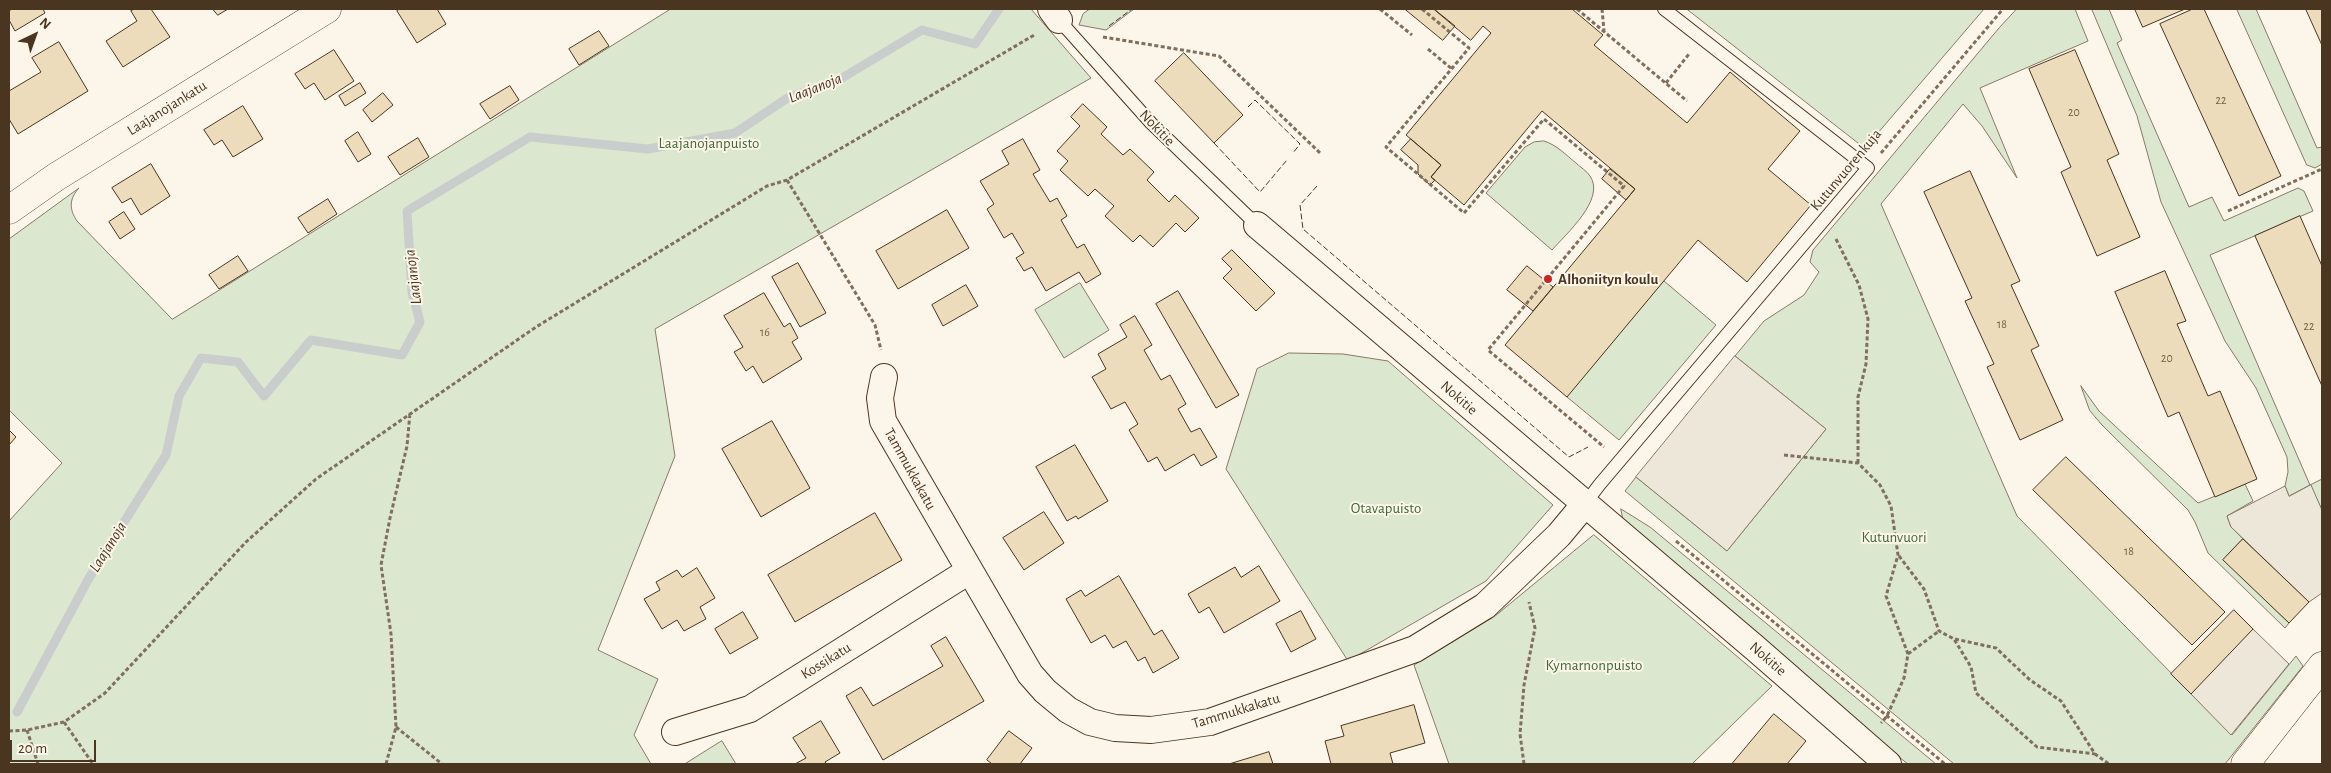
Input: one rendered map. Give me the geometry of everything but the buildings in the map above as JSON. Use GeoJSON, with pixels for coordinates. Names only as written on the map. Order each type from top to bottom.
{"type":"FeatureCollection","features":[{"type":"Feature","properties":{"kind":"street","name":"Laajanojankatu"},"geometry":{"type":"LineString","coordinates":[[9,210],[56,177],[327,9]]}},
{"type":"Feature","properties":{"kind":"street","name":"Nokitie"},"geometry":{"type":"LineString","coordinates":[[1257,225],[1584,505],[1755,648],[1888,764]]}},
{"type":"Feature","properties":{"kind":"street","name":"Tammukkakatu"},"geometry":{"type":"LineString","coordinates":[[884,378],[880,398],[883,421],[1030,674],[1045,691],[1068,710],[1090,722],[1115,728],[1151,730],[1210,722],[1415,649],[1485,606],[1559,535],[1584,505]]}},
{"type":"Feature","properties":{"kind":"street","name":"Kossikatu"},"geometry":{"type":"LineString","coordinates":[[675,732],[750,709],[969,571]]}},
{"type":"Feature","properties":{"kind":"street"},"geometry":{"type":"LineString","coordinates":[[2245,764],[2322,666]]}},
{"type":"Feature","properties":{"kind":"lane"},"geometry":{"type":"LineString","coordinates":[[1664,9],[1868,168]]}},
{"type":"Feature","properties":{"kind":"lane","name":"Nokitie"},"geometry":{"type":"LineString","coordinates":[[1059,20],[1151,123],[1257,225]]}},
{"type":"Feature","properties":{"kind":"lane","name":"Kutunvuorenkuja"},"geometry":{"type":"LineString","coordinates":[[1584,505],[1868,168]]}},
{"type":"Feature","properties":{"kind":"path"},"geometry":{"type":"LineString","coordinates":[[1380,9],[1412,35]]}},
{"type":"Feature","properties":{"kind":"path"},"geometry":{"type":"LineString","coordinates":[[1422,9],[1469,48],[1386,147],[1464,213],[1544,119],[1624,186],[1488,350],[1620,460]]}},
{"type":"Feature","properties":{"kind":"path"},"geometry":{"type":"LineString","coordinates":[[1577,9],[1687,101]]}},
{"type":"Feature","properties":{"kind":"path"},"geometry":{"type":"LineString","coordinates":[[1602,9],[1604,32]]}},
{"type":"Feature","properties":{"kind":"path","name":"Kutunvuorenkuja"},"geometry":{"type":"LineString","coordinates":[[1868,168],[2003,9]]}},
{"type":"Feature","properties":{"kind":"path"},"geometry":{"type":"LineString","coordinates":[[9,731],[27,730],[64,722],[105,693],[246,542],[316,479],[536,327],[767,186],[787,180],[1059,20],[1219,56],[1320,153]]}},
{"type":"Feature","properties":{"kind":"path"},"geometry":{"type":"LineString","coordinates":[[1666,83],[1702,38]]}},
{"type":"Feature","properties":{"kind":"path"},"geometry":{"type":"LineString","coordinates":[[1428,49],[1452,69]]}},
{"type":"Feature","properties":{"kind":"path"},"geometry":{"type":"LineString","coordinates":[[2228,211],[2322,169]]}},
{"type":"Feature","properties":{"kind":"path"},"geometry":{"type":"LineString","coordinates":[[787,180],[875,325],[882,351],[884,378]]}},
{"type":"Feature","properties":{"kind":"path"},"geometry":{"type":"LineString","coordinates":[[1826,218],[1859,285],[1868,320],[1866,364],[1858,397],[1858,463]]}},
{"type":"Feature","properties":{"kind":"path"},"geometry":{"type":"LineString","coordinates":[[386,764],[396,728],[391,634],[381,565],[407,446],[410,413]]}},
{"type":"Feature","properties":{"kind":"path"},"geometry":{"type":"LineString","coordinates":[[1784,455],[1858,463],[1880,485],[1892,506],[1898,556],[1886,596],[1908,654],[1904,678],[1887,716]]}},
{"type":"Feature","properties":{"kind":"path"},"geometry":{"type":"LineString","coordinates":[[1672,538],[1945,764]]}},
{"type":"Feature","properties":{"kind":"path"},"geometry":{"type":"LineString","coordinates":[[1898,556],[1924,589],[1940,631],[1954,639],[1996,648],[2030,680],[2061,701],[2095,754],[2109,764]]}},
{"type":"Feature","properties":{"kind":"path"},"geometry":{"type":"LineString","coordinates":[[1522,572],[1535,628],[1524,686],[1520,734],[1524,764]]}},
{"type":"Feature","properties":{"kind":"path"},"geometry":{"type":"LineString","coordinates":[[1908,654],[1940,631]]}},
{"type":"Feature","properties":{"kind":"path"},"geometry":{"type":"LineString","coordinates":[[1954,639],[1971,667],[1976,693],[2037,747],[2095,754]]}},
{"type":"Feature","properties":{"kind":"path"},"geometry":{"type":"LineString","coordinates":[[64,722],[93,764]]}},
{"type":"Feature","properties":{"kind":"path"},"geometry":{"type":"LineString","coordinates":[[396,728],[442,764]]}},
{"type":"Feature","properties":{"kind":"path"},"geometry":{"type":"LineString","coordinates":[[27,730],[38,764]]}},
{"type":"Feature","properties":{"kind":"green space","name":"Laajanojanpuisto"},"geometry":{"type":"Polygon","coordinates":[[[671,9],[1031,9],[1091,78],[655,329],[675,456],[598,650],[658,679],[634,735],[651,764],[9,764],[9,521],[62,463],[9,410],[9,239],[79,188],[73,196],[71,204],[77,221],[172,319],[671,9]]]}},
{"type":"Feature","properties":{"kind":"green space"},"geometry":{"type":"Polygon","coordinates":[[[1090,9],[1134,9],[1106,30],[1079,25],[1083,14],[1090,9]]]}},
{"type":"Feature","properties":{"kind":"green space"},"geometry":{"type":"Polygon","coordinates":[[[1687,9],[1984,9],[1865,148],[1687,9]]]}},
{"type":"Feature","properties":{"kind":"green space","name":"Kutunvuori"},"geometry":{"type":"Polygon","coordinates":[[[2017,9],[2075,9],[2088,41],[1980,88],[2017,178],[1982,126],[1963,104],[1881,204],[2017,516],[2232,735],[2296,656],[2303,666],[2225,764],[1954,764],[1625,491],[1636,477],[1727,551],[1826,429],[1735,356],[1764,321],[1804,295],[1819,272],[1810,262],[1813,250],[2017,9]]]}},
{"type":"Feature","properties":{"kind":"green space"},"geometry":{"type":"Polygon","coordinates":[[[2092,9],[2109,9],[2122,40],[2117,43],[2189,207],[2212,197],[2224,221],[2298,188],[2304,191],[2313,211],[2210,255],[2310,485],[2289,496],[2285,486],[2288,472],[2287,457],[2256,388],[2225,341],[2161,202],[2137,116],[2092,9]]]}},
{"type":"Feature","properties":{"kind":"green space"},"geometry":{"type":"Polygon","coordinates":[[[2237,9],[2256,9],[2317,148],[2322,147],[2322,164],[2315,168],[2307,165],[2237,9]]]}},
{"type":"Feature","properties":{"kind":"green space"},"geometry":{"type":"Polygon","coordinates":[[[1544,141],[1557,148],[1585,171],[1590,176],[1594,185],[1593,195],[1582,216],[1552,250],[1486,193],[1525,147],[1534,142],[1544,141]]]}},
{"type":"Feature","properties":{"kind":"green space"},"geometry":{"type":"Polygon","coordinates":[[[1664,281],[1716,325],[1619,440],[1567,397],[1664,281]]]}},
{"type":"Feature","properties":{"kind":"green space"},"geometry":{"type":"Polygon","coordinates":[[[1080,283],[1109,330],[1064,358],[1035,310],[1080,283]]]}},
{"type":"Feature","properties":{"kind":"green space","name":"Otavapuisto"},"geometry":{"type":"Polygon","coordinates":[[[1289,353],[1343,354],[1388,361],[1553,505],[1486,581],[1348,661],[1226,469],[1257,369],[1289,353]]]}},
{"type":"Feature","properties":{"kind":"green space"},"geometry":{"type":"Polygon","coordinates":[[[2081,386],[2099,411],[2198,503],[2245,484],[2253,501],[2227,516],[2231,527],[2243,539],[2224,560],[2289,623],[2285,628],[2208,553],[2188,510],[2102,425],[2090,411],[2081,386]]]}},
{"type":"Feature","properties":{"kind":"green space"},"geometry":{"type":"Polygon","coordinates":[[[2322,479],[2322,510],[2310,485],[2322,479]]]}},
{"type":"Feature","properties":{"kind":"green space"},"geometry":{"type":"Polygon","coordinates":[[[1621,509],[1650,527],[1936,764],[1908,764],[1904,761],[1632,531],[1623,519],[1621,509]]]}},
{"type":"Feature","properties":{"kind":"green space","name":"Kymarnonpuisto"},"geometry":{"type":"Polygon","coordinates":[[[1594,535],[1772,686],[1692,764],[1449,764],[1414,665],[1495,616],[1594,535]]]}},
{"type":"Feature","properties":{"kind":"green space"},"geometry":{"type":"Polygon","coordinates":[[[722,741],[736,764],[685,764],[722,741]]]}},
{"type":"Feature","properties":{"kind":"shaded area"},"geometry":{"type":"Polygon","coordinates":[[[1735,356],[1826,429],[1727,551],[1636,477],[1735,356]]]}},
{"type":"Feature","properties":{"kind":"shaded area"},"geometry":{"type":"Polygon","coordinates":[[[2311,485],[2322,510],[2322,593],[2309,602],[2231,527],[2227,516],[2285,486],[2289,496],[2311,485]]]}},
{"type":"Feature","properties":{"kind":"shaded area"},"geometry":{"type":"Polygon","coordinates":[[[2253,629],[2289,664],[2231,735],[2191,694],[2253,629]]]}},
{"type":"Feature","properties":{"kind":"waterway","name":"Laajanoja"},"geometry":{"type":"LineString","coordinates":[[17,712],[89,578],[166,455],[179,396],[201,358],[238,362],[264,396],[311,340],[402,355],[420,322],[412,292],[407,211],[530,137],[648,149],[735,133],[789,97],[837,81],[922,30],[975,44],[999,9]]}},
{"type":"Feature","properties":{"kind":"fence"},"geometry":{"type":"LineString","coordinates":[[1109,26],[1132,9]]}},
{"type":"Feature","properties":{"kind":"fence"},"geometry":{"type":"LineString","coordinates":[[1248,107],[1255,100],[1300,144],[1293,153]]}},
{"type":"Feature","properties":{"kind":"fence"},"geometry":{"type":"LineString","coordinates":[[1214,143],[1260,192],[1287,160]]}},
{"type":"Feature","properties":{"kind":"fence"},"geometry":{"type":"LineString","coordinates":[[1317,186],[1300,205],[1303,229],[1569,457],[1588,447]]}},
{"type":"Feature","properties":{"kind":"place","name":"Alhoniityn koulu"},"geometry":{"type":"Point","coordinates":[1548,279]}}]}
